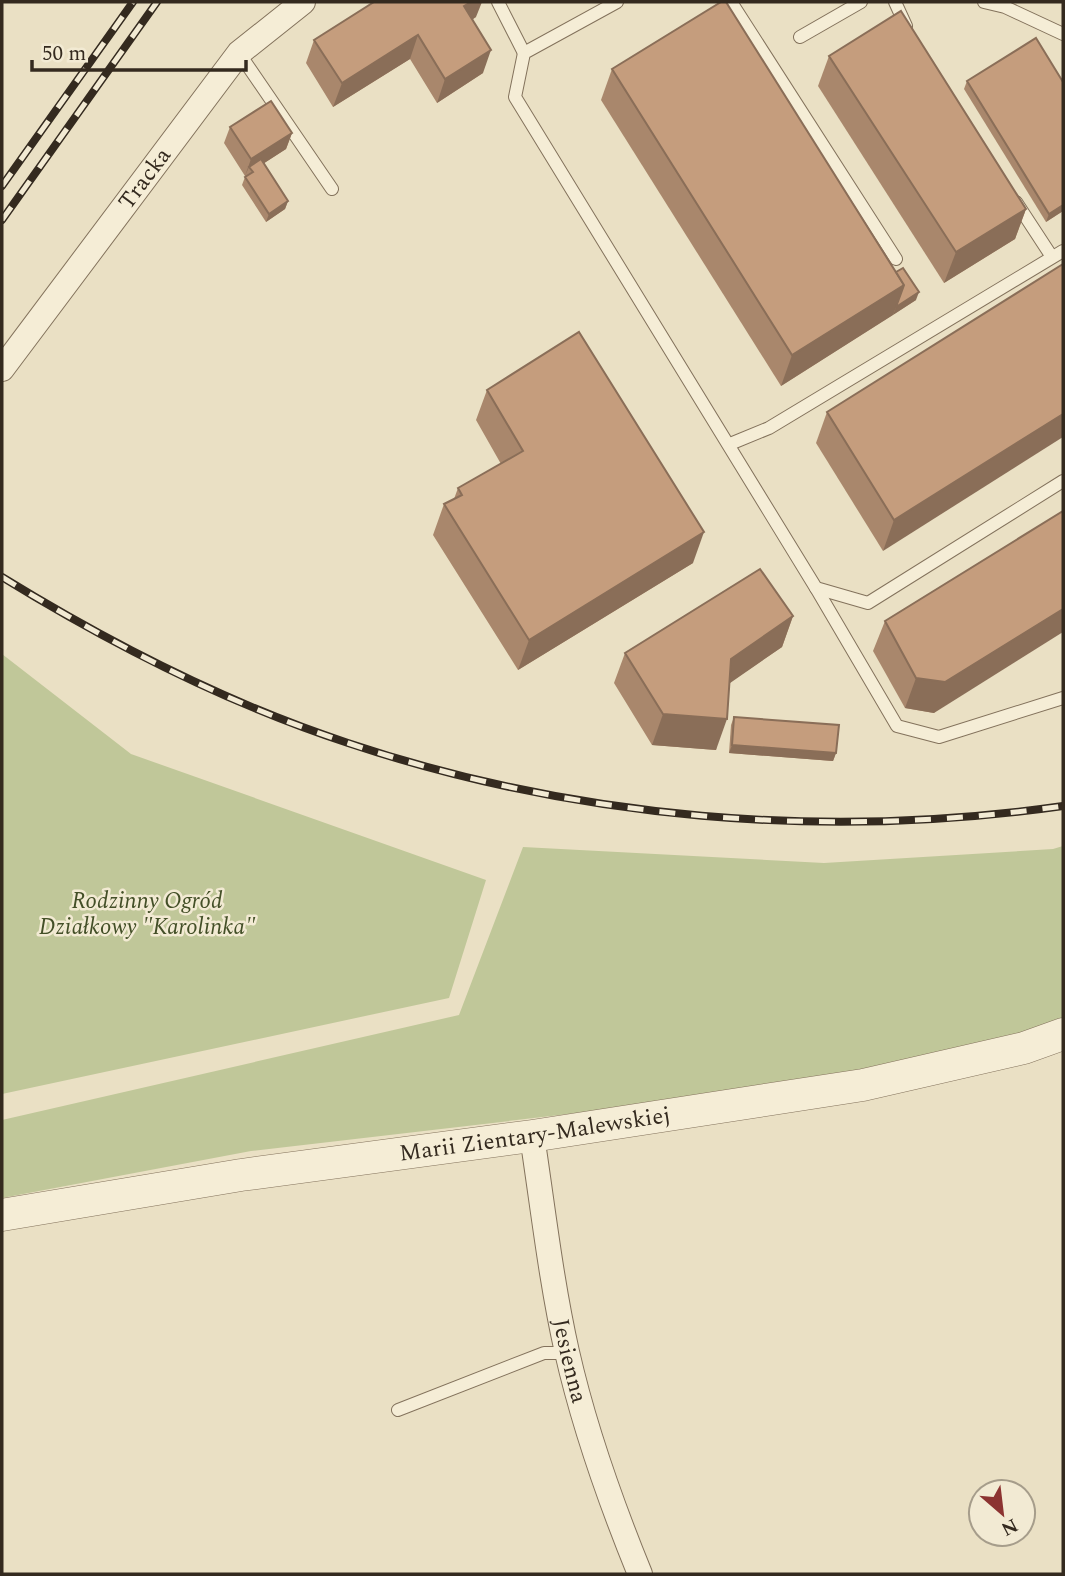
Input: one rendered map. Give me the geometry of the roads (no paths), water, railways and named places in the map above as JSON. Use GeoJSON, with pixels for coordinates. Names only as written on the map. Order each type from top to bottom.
{"type":"FeatureCollection","features":[{"type":"Feature","properties":{"kind":"street","name":"Tracka"},"geometry":{"type":"LineString","coordinates":[[2,369],[239,53],[303,2]]}},
{"type":"Feature","properties":{"kind":"street","name":"Marii Zientary-Malewskiej"},"geometry":{"type":"LineString","coordinates":[[2,1215],[242,1175],[533,1136],[863,1085],[1024,1048],[1063,1034]]}},
{"type":"Feature","properties":{"kind":"street","name":"Jesienna"},"geometry":{"type":"LineString","coordinates":[[533,1136],[551,1265],[567,1353],[601,1468],[640,1574]]}},
{"type":"Feature","properties":{"kind":"lane"},"geometry":{"type":"LineString","coordinates":[[498,2],[524,53],[515,97],[730,444],[897,726],[939,737],[1063,698]]}},
{"type":"Feature","properties":{"kind":"lane"},"geometry":{"type":"LineString","coordinates":[[524,53],[617,2]]}},
{"type":"Feature","properties":{"kind":"lane"},"geometry":{"type":"LineString","coordinates":[[732,2],[896,259]]}},
{"type":"Feature","properties":{"kind":"lane"},"geometry":{"type":"LineString","coordinates":[[800,37],[861,2]]}},
{"type":"Feature","properties":{"kind":"lane"},"geometry":{"type":"LineString","coordinates":[[895,2],[910,35]]}},
{"type":"Feature","properties":{"kind":"lane"},"geometry":{"type":"LineString","coordinates":[[984,2],[1006,4],[1063,34]]}},
{"type":"Feature","properties":{"kind":"lane"},"geometry":{"type":"LineString","coordinates":[[239,53],[332,189]]}},
{"type":"Feature","properties":{"kind":"lane"},"geometry":{"type":"LineString","coordinates":[[730,444],[769,428],[1058,254],[1007,187]]}},
{"type":"Feature","properties":{"kind":"lane"},"geometry":{"type":"LineString","coordinates":[[816,588],[868,603],[1063,481]]}},
{"type":"Feature","properties":{"kind":"lane"},"geometry":{"type":"LineString","coordinates":[[398,1410],[544,1353],[567,1353]]}},
{"type":"Feature","properties":{"kind":"railway"},"geometry":{"type":"LineString","coordinates":[[2,186],[133,2]]}},
{"type":"Feature","properties":{"kind":"railway"},"geometry":{"type":"LineString","coordinates":[[2,220],[157,2]]}},
{"type":"Feature","properties":{"kind":"railway"},"geometry":{"type":"LineString","coordinates":[[2,577],[127,648],[258,710],[348,743],[434,769],[522,790],[702,816],[792,821],[883,821],[973,816],[1063,806]]}},
{"type":"Feature","properties":{"kind":"park label","name":"Rodzinny Ogród Działkowy \"Karolinka\""},"geometry":{"type":"Point","coordinates":[147,914]}}]}
